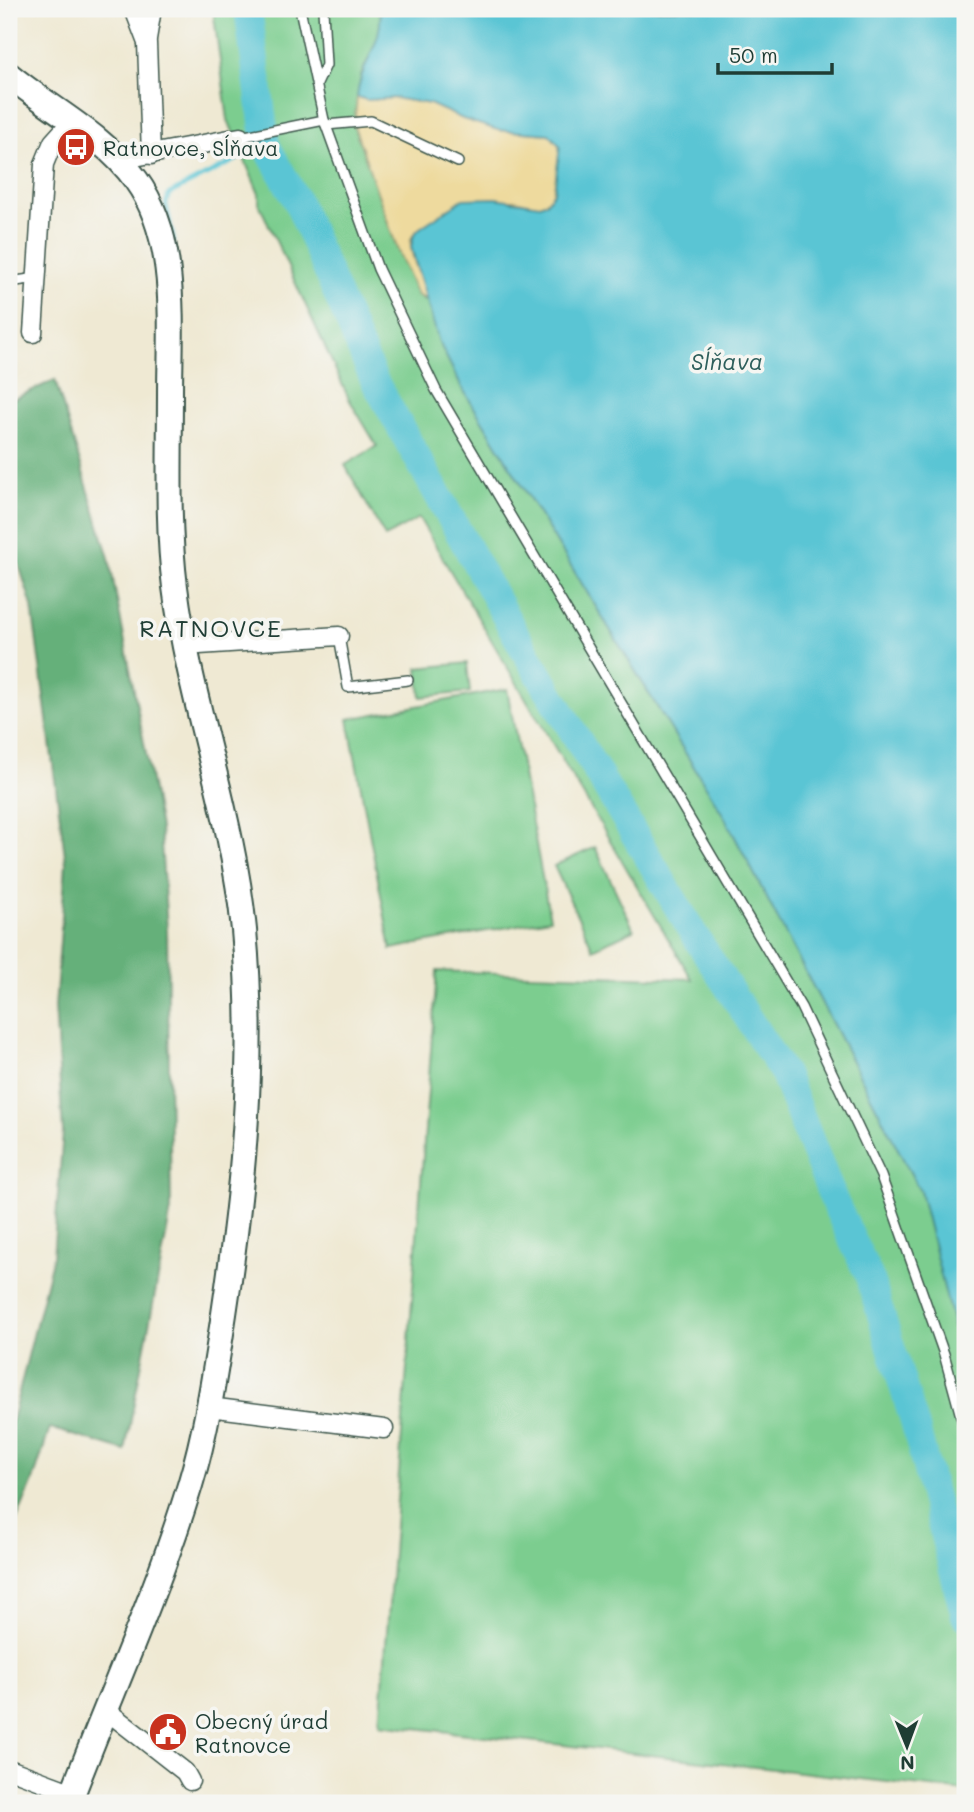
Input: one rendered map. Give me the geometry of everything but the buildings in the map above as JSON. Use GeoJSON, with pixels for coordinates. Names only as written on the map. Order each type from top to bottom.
{"type":"FeatureCollection","features":[{"type":"Feature","properties":{"kind":"main road"},"geometry":{"type":"LineString","coordinates":[[9,75],[119,160],[137,180],[152,207],[165,259],[169,302],[172,547],[184,646],[233,858],[243,924],[248,989],[247,1123],[229,1277],[209,1407],[181,1514],[107,1711],[70,1800]]}},
{"type":"Feature","properties":{"kind":"street"},"geometry":{"type":"LineString","coordinates":[[134,9],[147,43]]}},
{"type":"Feature","properties":{"kind":"street"},"geometry":{"type":"LineString","coordinates":[[151,155],[147,43],[152,9]]}},
{"type":"Feature","properties":{"kind":"street"},"geometry":{"type":"LineString","coordinates":[[33,333],[44,164],[53,142],[71,122]]}},
{"type":"Feature","properties":{"kind":"street"},"geometry":{"type":"LineString","coordinates":[[119,160],[246,136]]}},
{"type":"Feature","properties":{"kind":"street"},"geometry":{"type":"LineString","coordinates":[[184,646],[338,636]]}},
{"type":"Feature","properties":{"kind":"street"},"geometry":{"type":"LineString","coordinates":[[209,1407],[384,1429]]}},
{"type":"Feature","properties":{"kind":"street"},"geometry":{"type":"LineString","coordinates":[[107,1711],[185,1772],[190,1782]]}},
{"type":"Feature","properties":{"kind":"street"},"geometry":{"type":"LineString","coordinates":[[9,1769],[70,1800]]}},
{"type":"Feature","properties":{"kind":"lane"},"geometry":{"type":"LineString","coordinates":[[300,9],[325,122],[378,269],[436,390],[801,1007],[881,1175],[944,1354],[965,1431]]}},
{"type":"Feature","properties":{"kind":"lane"},"geometry":{"type":"LineString","coordinates":[[317,84],[326,65],[323,9]]}},
{"type":"Feature","properties":{"kind":"lane"},"geometry":{"type":"LineString","coordinates":[[246,136],[325,122],[371,121],[458,162]]}},
{"type":"Feature","properties":{"kind":"lane"},"geometry":{"type":"LineString","coordinates":[[9,282],[37,278]]}},
{"type":"Feature","properties":{"kind":"lane"},"geometry":{"type":"LineString","coordinates":[[338,636],[348,687],[408,680]]}},
{"type":"Feature","properties":{"kind":"green space"},"geometry":{"type":"Polygon","coordinates":[[[213,9],[380,9],[382,29],[361,75],[354,126],[398,251],[423,300],[429,301],[439,342],[461,386],[724,816],[920,1191],[965,1372],[965,1791],[380,1724],[437,971],[692,979],[419,518],[385,537],[345,465],[377,446],[349,399],[259,204],[259,194],[228,120],[213,9]]]}},
{"type":"Feature","properties":{"kind":"green space"},"geometry":{"type":"Polygon","coordinates":[[[55,380],[109,558],[160,828],[167,929],[171,1210],[125,1451],[50,1428],[33,1481],[9,1538],[9,1432],[53,1256],[63,1132],[55,1007],[66,863],[32,606],[9,533],[9,401],[55,380]]]}},
{"type":"Feature","properties":{"kind":"green space"},"geometry":{"type":"Polygon","coordinates":[[[467,663],[470,692],[421,697],[418,668],[467,663]]]}},
{"type":"Feature","properties":{"kind":"green space"},"geometry":{"type":"Polygon","coordinates":[[[507,689],[550,919],[391,949],[348,719],[507,689]]]}},
{"type":"Feature","properties":{"kind":"green space"},"geometry":{"type":"Polygon","coordinates":[[[595,847],[634,930],[593,949],[554,866],[595,847]]]}},
{"type":"Feature","properties":{"kind":"sand"},"geometry":{"type":"Polygon","coordinates":[[[357,97],[367,100],[394,98],[430,104],[463,119],[498,130],[549,134],[558,142],[561,154],[552,198],[540,205],[503,200],[473,206],[427,224],[411,240],[414,261],[429,301],[417,295],[398,251],[354,126],[357,97]]]}},
{"type":"Feature","properties":{"kind":"water","name":"Sĺňava"},"geometry":{"type":"Polygon","coordinates":[[[380,9],[965,9],[965,1372],[920,1191],[724,816],[461,386],[439,342],[411,247],[414,234],[463,199],[495,198],[540,205],[547,202],[554,192],[560,146],[549,134],[498,130],[463,119],[430,104],[394,98],[367,100],[357,97],[362,74],[379,33],[380,9]]]}},
{"type":"Feature","properties":{"kind":"waterway"},"geometry":{"type":"LineString","coordinates":[[248,9],[266,145],[298,203],[374,380],[522,646],[695,936],[784,1074],[835,1203],[869,1276],[916,1428],[965,1616]]}},
{"type":"Feature","properties":{"kind":"waterway"},"geometry":{"type":"LineString","coordinates":[[260,151],[267,148]]}},
{"type":"Feature","properties":{"kind":"waterway"},"geometry":{"type":"LineString","coordinates":[[174,241],[166,204],[169,194],[238,159]]}},
{"type":"Feature","properties":{"kind":"place","name":"Ratnovce, Sĺňava"},"geometry":{"type":"Point","coordinates":[76,147]}},
{"type":"Feature","properties":{"kind":"place","name":"Obecný úrad Ratnovce"},"geometry":{"type":"Point","coordinates":[168,1732]}},
{"type":"Feature","properties":{"kind":"district","name":"RATNOVCE"},"geometry":{"type":"Point","coordinates":[211,627]}}]}
